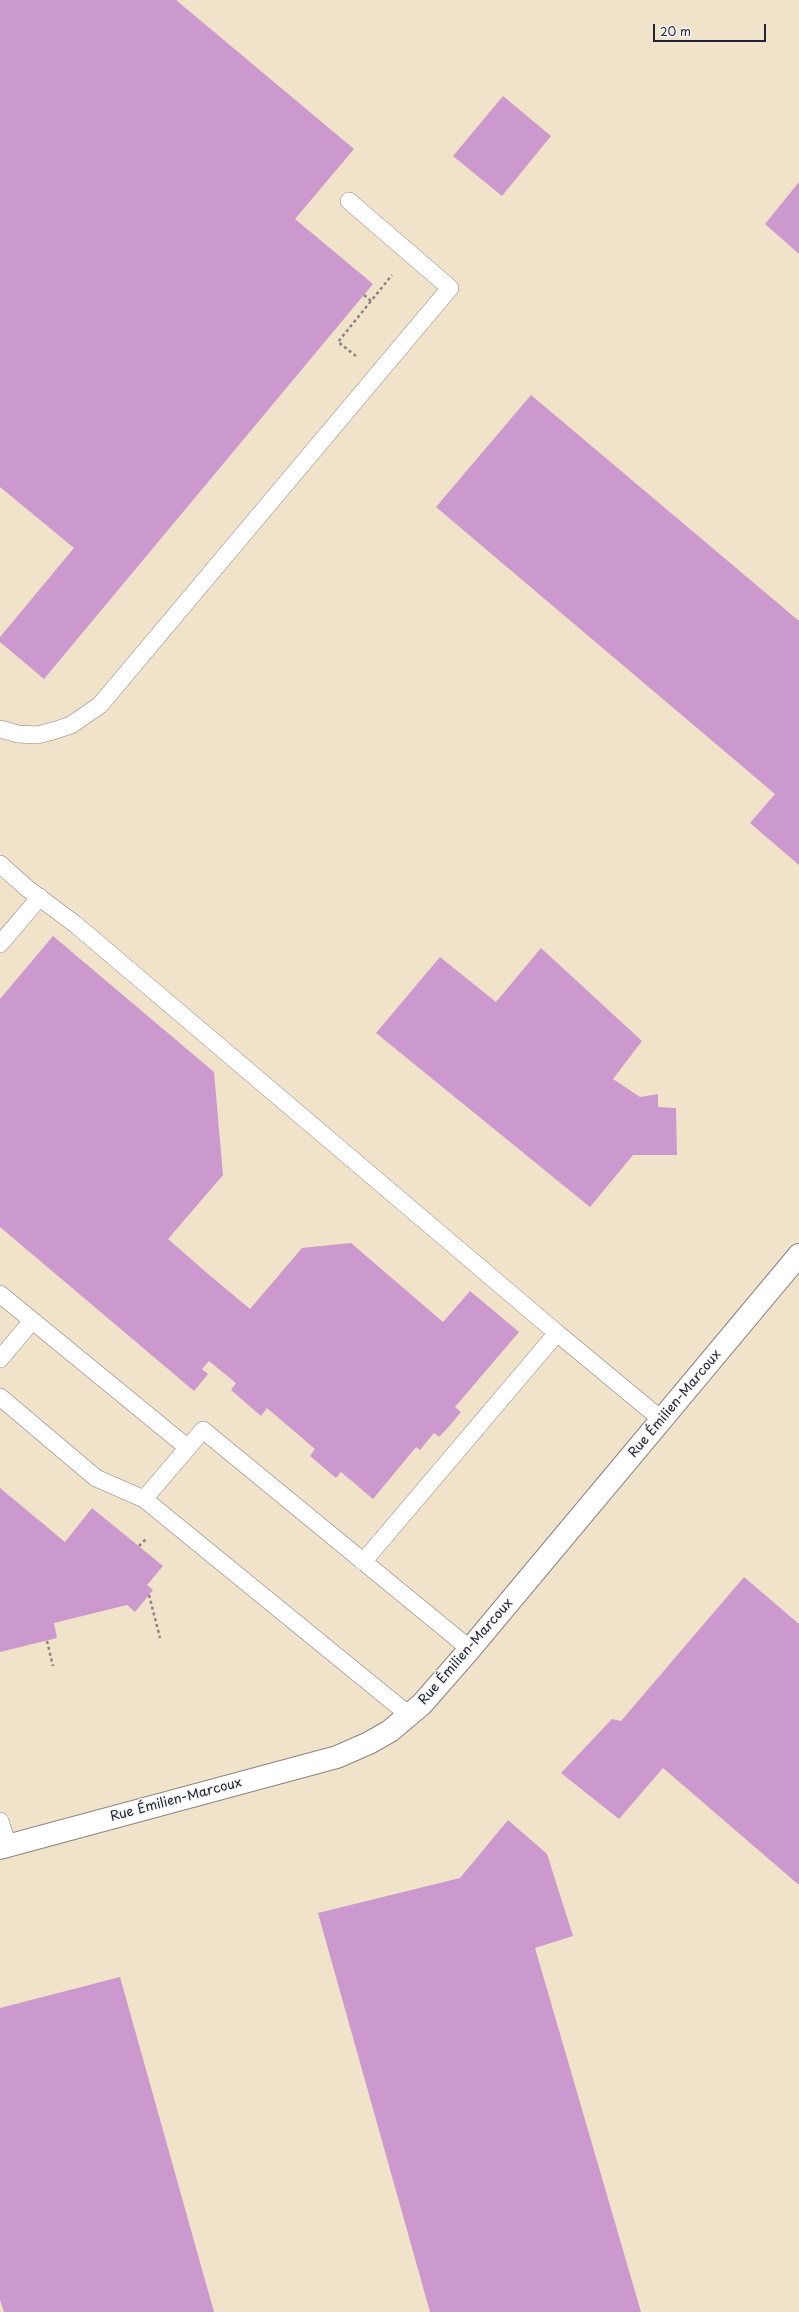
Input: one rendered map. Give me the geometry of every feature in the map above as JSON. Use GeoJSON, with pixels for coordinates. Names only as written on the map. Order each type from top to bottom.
{"type":"FeatureCollection","features":[{"type":"Feature","properties":{"kind":"street","name":"Rue Émilien-Marcoux"},"geometry":{"type":"LineString","coordinates":[[4,1847],[337,1757],[370,1744],[390,1731],[422,1704],[470,1649],[799,1255]]}},
{"type":"Feature","properties":{"kind":"lane"},"geometry":{"type":"LineString","coordinates":[[0,729],[18,734],[37,735],[71,725],[100,705],[450,288],[348,201]]}},
{"type":"Feature","properties":{"kind":"lane"},"geometry":{"type":"LineString","coordinates":[[0,864],[75,924],[557,1333],[662,1420]]}},
{"type":"Feature","properties":{"kind":"lane"},"geometry":{"type":"LineString","coordinates":[[0,944],[40,897]]}},
{"type":"Feature","properties":{"kind":"lane"},"geometry":{"type":"LineString","coordinates":[[0,1294],[188,1448]]}},
{"type":"Feature","properties":{"kind":"lane"},"geometry":{"type":"LineString","coordinates":[[0,1359],[32,1321]]}},
{"type":"Feature","properties":{"kind":"lane"},"geometry":{"type":"LineString","coordinates":[[363,1562],[557,1333]]}},
{"type":"Feature","properties":{"kind":"lane"},"geometry":{"type":"LineString","coordinates":[[0,1396],[96,1478],[144,1499],[409,1715]]}},
{"type":"Feature","properties":{"kind":"lane"},"geometry":{"type":"LineString","coordinates":[[144,1499],[203,1430],[470,1649]]}},
{"type":"Feature","properties":{"kind":"lane"},"geometry":{"type":"LineString","coordinates":[[0,1821],[4,1847]]}},
{"type":"Feature","properties":{"kind":"path"},"geometry":{"type":"LineString","coordinates":[[338,342],[395,271]]}},
{"type":"Feature","properties":{"kind":"path"},"geometry":{"type":"LineString","coordinates":[[364,295],[372,301]]}},
{"type":"Feature","properties":{"kind":"path"},"geometry":{"type":"LineString","coordinates":[[149,1595],[160,1638]]}},
{"type":"Feature","properties":{"kind":"path"},"geometry":{"type":"LineString","coordinates":[[48,1640],[53,1666]]}},
{"type":"Feature","properties":{"kind":"building"},"geometry":{"type":"Polygon","coordinates":[[[0,0],[176,0],[354,149],[295,219],[373,284],[44,679],[0,642],[0,637],[74,548],[0,487],[0,0]]]}},
{"type":"Feature","properties":{"kind":"building"},"geometry":{"type":"Polygon","coordinates":[[[503,96],[551,136],[502,196],[453,156],[503,96]]]}},
{"type":"Feature","properties":{"kind":"building"},"geometry":{"type":"Polygon","coordinates":[[[799,182],[799,254],[765,224],[799,182]]]}},
{"type":"Feature","properties":{"kind":"building"},"geometry":{"type":"Polygon","coordinates":[[[531,395],[799,621],[799,865],[750,823],[775,794],[436,507],[531,395]]]}},
{"type":"Feature","properties":{"kind":"building"},"geometry":{"type":"Polygon","coordinates":[[[53,936],[214,1072],[223,1175],[168,1239],[207,1273],[250,1309],[302,1248],[351,1243],[443,1322],[470,1291],[519,1332],[455,1407],[461,1412],[452,1423],[439,1437],[434,1433],[420,1450],[416,1447],[373,1499],[341,1472],[336,1478],[310,1456],[315,1449],[267,1408],[261,1416],[231,1390],[236,1383],[209,1361],[202,1369],[208,1374],[194,1391],[0,1227],[0,999],[53,936]]]}},
{"type":"Feature","properties":{"kind":"building"},"geometry":{"type":"Polygon","coordinates":[[[541,948],[642,1041],[613,1079],[640,1097],[658,1094],[658,1107],[676,1108],[677,1155],[633,1155],[590,1207],[376,1033],[440,957],[496,1002],[541,948]]]}},
{"type":"Feature","properties":{"kind":"building"},"geometry":{"type":"Polygon","coordinates":[[[0,1488],[65,1542],[92,1508],[163,1566],[147,1585],[153,1590],[135,1612],[127,1605],[54,1623],[57,1638],[0,1652],[0,1488]]]}},
{"type":"Feature","properties":{"kind":"building"},"geometry":{"type":"Polygon","coordinates":[[[744,1577],[799,1624],[799,1885],[663,1768],[619,1819],[561,1773],[612,1719],[621,1721],[744,1577]]]}},
{"type":"Feature","properties":{"kind":"building"},"geometry":{"type":"Polygon","coordinates":[[[508,1820],[547,1854],[573,1936],[535,1948],[641,2312],[430,2312],[318,1913],[460,1878],[508,1820]]]}},
{"type":"Feature","properties":{"kind":"building"},"geometry":{"type":"Polygon","coordinates":[[[120,1977],[214,2312],[4,2312],[0,2300],[0,2008],[120,1977]]]}}]}
